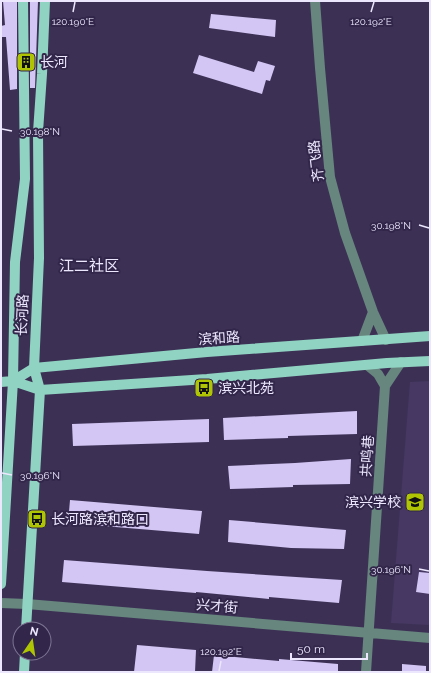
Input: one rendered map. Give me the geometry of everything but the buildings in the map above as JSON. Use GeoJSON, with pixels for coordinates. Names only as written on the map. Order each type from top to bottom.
{"type":"FeatureCollection","features":[{"type":"Feature","properties":{"kind":"main road","name":"长河路"},"geometry":{"type":"LineString","coordinates":[[1,584],[13,381],[15,262],[25,179],[23,1]]}},
{"type":"Feature","properties":{"kind":"main road","name":"长河路"},"geometry":{"type":"LineString","coordinates":[[26,621],[40,390],[34,368],[39,258],[38,132],[45,1]]}},
{"type":"Feature","properties":{"kind":"main road","name":"滨和路"},"geometry":{"type":"LineString","coordinates":[[13,381],[34,368],[207,352],[430,336]]}},
{"type":"Feature","properties":{"kind":"main road","name":"滨和路"},"geometry":{"type":"LineString","coordinates":[[1,382],[13,381],[40,390],[207,379],[430,360]]}},
{"type":"Feature","properties":{"kind":"main road"},"geometry":{"type":"LineString","coordinates":[[24,672],[25,661]]}},
{"type":"Feature","properties":{"kind":"street","name":"齐飞路"},"geometry":{"type":"LineString","coordinates":[[316,1],[320,68],[330,177],[345,233],[373,312],[386,340]]}},
{"type":"Feature","properties":{"kind":"street"},"geometry":{"type":"LineString","coordinates":[[362,341],[373,312]]}},
{"type":"Feature","properties":{"kind":"street","name":"共鸣巷"},"geometry":{"type":"LineString","coordinates":[[366,672],[385,386],[401,362]]}},
{"type":"Feature","properties":{"kind":"street"},"geometry":{"type":"LineString","coordinates":[[367,365],[377,372],[385,386]]}},
{"type":"Feature","properties":{"kind":"street","name":"兴才街"},"geometry":{"type":"LineString","coordinates":[[1,603],[430,638]]}},
{"type":"Feature","properties":{"kind":"shaded area","name":"滨兴学校"},"geometry":{"type":"Polygon","coordinates":[[[430,381],[430,625],[391,623],[410,382],[430,381]]]}},
{"type":"Feature","properties":{"kind":"place","name":"长河"},"geometry":{"type":"Point","coordinates":[26,62]}},
{"type":"Feature","properties":{"kind":"place","name":"滨兴北苑"},"geometry":{"type":"Point","coordinates":[204,388]}},
{"type":"Feature","properties":{"kind":"place","name":"滨兴学校"},"geometry":{"type":"Point","coordinates":[415,502]}},
{"type":"Feature","properties":{"kind":"place","name":"长河路滨和路口"},"geometry":{"type":"Point","coordinates":[37,519]}},
{"type":"Feature","properties":{"kind":"district","name":"江二社区"},"geometry":{"type":"Point","coordinates":[89,266]}}]}
